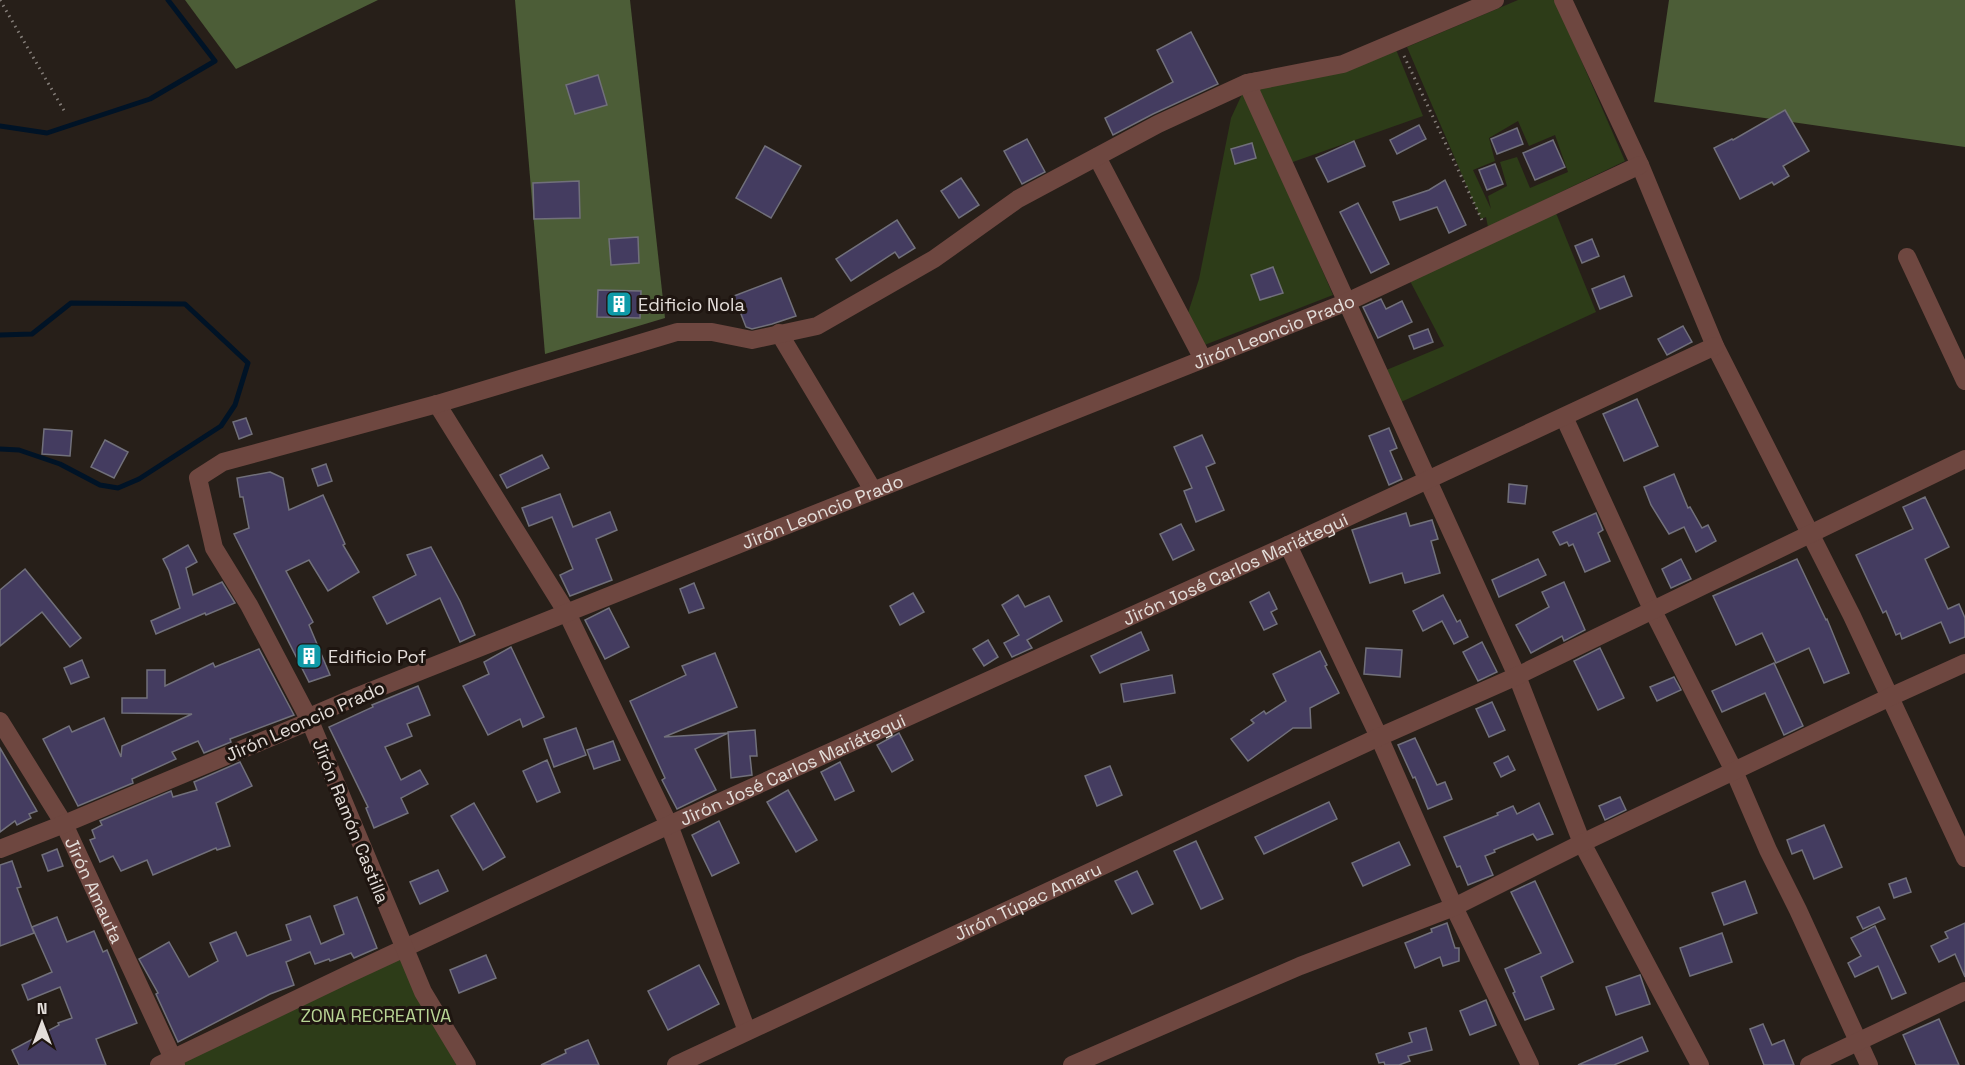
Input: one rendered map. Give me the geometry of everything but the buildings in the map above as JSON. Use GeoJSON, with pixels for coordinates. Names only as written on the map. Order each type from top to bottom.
{"type":"FeatureCollection","features":[{"type":"Feature","properties":{"kind":"street"},"geometry":{"type":"LineString","coordinates":[[437,404],[677,332],[712,332],[752,340],[817,326],[934,259],[1018,199],[1158,124],[1247,83],[1343,64],[1495,0]]}},
{"type":"Feature","properties":{"kind":"street"},"geometry":{"type":"LineString","coordinates":[[1563,0],[1640,165],[1715,346],[1852,616],[1965,858]]}},
{"type":"Feature","properties":{"kind":"street"},"geometry":{"type":"LineString","coordinates":[[1247,83],[1517,676],[1582,843],[1700,1065]]}},
{"type":"Feature","properties":{"kind":"street"},"geometry":{"type":"LineString","coordinates":[[1098,157],[1203,359]]}},
{"type":"Feature","properties":{"kind":"street","name":"Jirón Leoncio Prado"},"geometry":{"type":"LineString","coordinates":[[0,849],[310,721],[316,714],[1347,302],[1640,165]]}},
{"type":"Feature","properties":{"kind":"street"},"geometry":{"type":"LineString","coordinates":[[1907,257],[1965,381]]}},
{"type":"Feature","properties":{"kind":"street"},"geometry":{"type":"LineString","coordinates":[[778,333],[873,490]]}},
{"type":"Feature","properties":{"kind":"street","name":"Jirón José Carlos Mariátegui"},"geometry":{"type":"LineString","coordinates":[[170,1063],[404,948],[669,825],[1288,545],[1715,346]]}},
{"type":"Feature","properties":{"kind":"street"},"geometry":{"type":"LineString","coordinates":[[437,404],[567,613],[669,825],[747,1031]]}},
{"type":"Feature","properties":{"kind":"street"},"geometry":{"type":"LineString","coordinates":[[437,404],[567,613]]}},
{"type":"Feature","properties":{"kind":"street","name":"Jirón Ramón Castilla"},"geometry":{"type":"LineString","coordinates":[[437,404],[223,462],[198,478],[214,548],[249,605],[310,721],[423,992],[467,1065]]}},
{"type":"Feature","properties":{"kind":"street"},"geometry":{"type":"LineString","coordinates":[[1564,417],[1652,609],[1734,771],[1768,850],[1869,1065]]}},
{"type":"Feature","properties":{"kind":"street","name":"Jirón Túpac Amaru"},"geometry":{"type":"LineString","coordinates":[[676,1065],[1379,737],[1517,676],[1965,459]]}},
{"type":"Feature","properties":{"kind":"street"},"geometry":{"type":"LineString","coordinates":[[1288,545],[1379,737],[1454,907],[1530,1065]]}},
{"type":"Feature","properties":{"kind":"street"},"geometry":{"type":"LineString","coordinates":[[1072,1065],[1300,966],[1454,907],[1582,843],[1965,663]]}},
{"type":"Feature","properties":{"kind":"street","name":"Jirón Amauta"},"geometry":{"type":"LineString","coordinates":[[0,721],[64,824],[170,1063]]}},
{"type":"Feature","properties":{"kind":"street"},"geometry":{"type":"LineString","coordinates":[[1809,1065],[1965,991]]}},
{"type":"Feature","properties":{"kind":"path"},"geometry":{"type":"LineString","coordinates":[[0,0],[66,114]]}},
{"type":"Feature","properties":{"kind":"path"},"geometry":{"type":"LineString","coordinates":[[1398,41],[1481,219],[1492,234]]}},
{"type":"Feature","properties":{"kind":"green space"},"geometry":{"type":"Polygon","coordinates":[[[185,0],[378,0],[236,69],[185,0]]]}},
{"type":"Feature","properties":{"kind":"green space"},"geometry":{"type":"Polygon","coordinates":[[[515,0],[630,0],[665,318],[545,354],[515,0]]]}},
{"type":"Feature","properties":{"kind":"green space"},"geometry":{"type":"Polygon","coordinates":[[[1518,0],[1555,0],[1625,161],[1488,227],[1486,217],[1481,219],[1407,47],[1518,0]],[[1518,121],[1489,138],[1495,161],[1473,170],[1491,209],[1488,196],[1507,186],[1500,162],[1517,157],[1530,188],[1568,172],[1555,135],[1529,146],[1518,121]]]}},
{"type":"Feature","properties":{"kind":"green space"},"geometry":{"type":"Polygon","coordinates":[[[1669,0],[1965,0],[1965,147],[1654,102],[1669,0]]]}},
{"type":"Feature","properties":{"kind":"green space"},"geometry":{"type":"Polygon","coordinates":[[[1395,47],[1423,116],[1290,163],[1255,87],[1395,47]]]}},
{"type":"Feature","properties":{"kind":"green space"},"geometry":{"type":"Polygon","coordinates":[[[1244,90],[1333,295],[1202,346],[1188,313],[1199,279],[1231,118],[1244,90]]]}},
{"type":"Feature","properties":{"kind":"green space"},"geometry":{"type":"Polygon","coordinates":[[[1556,213],[1596,312],[1399,403],[1384,371],[1444,346],[1410,281],[1556,213]]]}},
{"type":"Feature","properties":{"kind":"green space","name":"ZONA RECREATIVA"},"geometry":{"type":"Polygon","coordinates":[[[396,952],[465,1065],[176,1065],[396,952]]]}},
{"type":"Feature","properties":{"kind":"waterway"},"geometry":{"type":"LineString","coordinates":[[0,126],[47,133],[150,99],[215,61],[168,0]]}},
{"type":"Feature","properties":{"kind":"waterway"},"geometry":{"type":"LineString","coordinates":[[0,335],[32,334],[71,303],[185,304],[248,363],[235,405],[221,426],[139,479],[118,488],[100,485],[60,464],[19,450],[0,449]]}},
{"type":"Feature","properties":{"kind":"place","name":"Edificio Nola"},"geometry":{"type":"Point","coordinates":[619,304]}},
{"type":"Feature","properties":{"kind":"place","name":"Edificio Pof"},"geometry":{"type":"Point","coordinates":[309,656]}}]}
